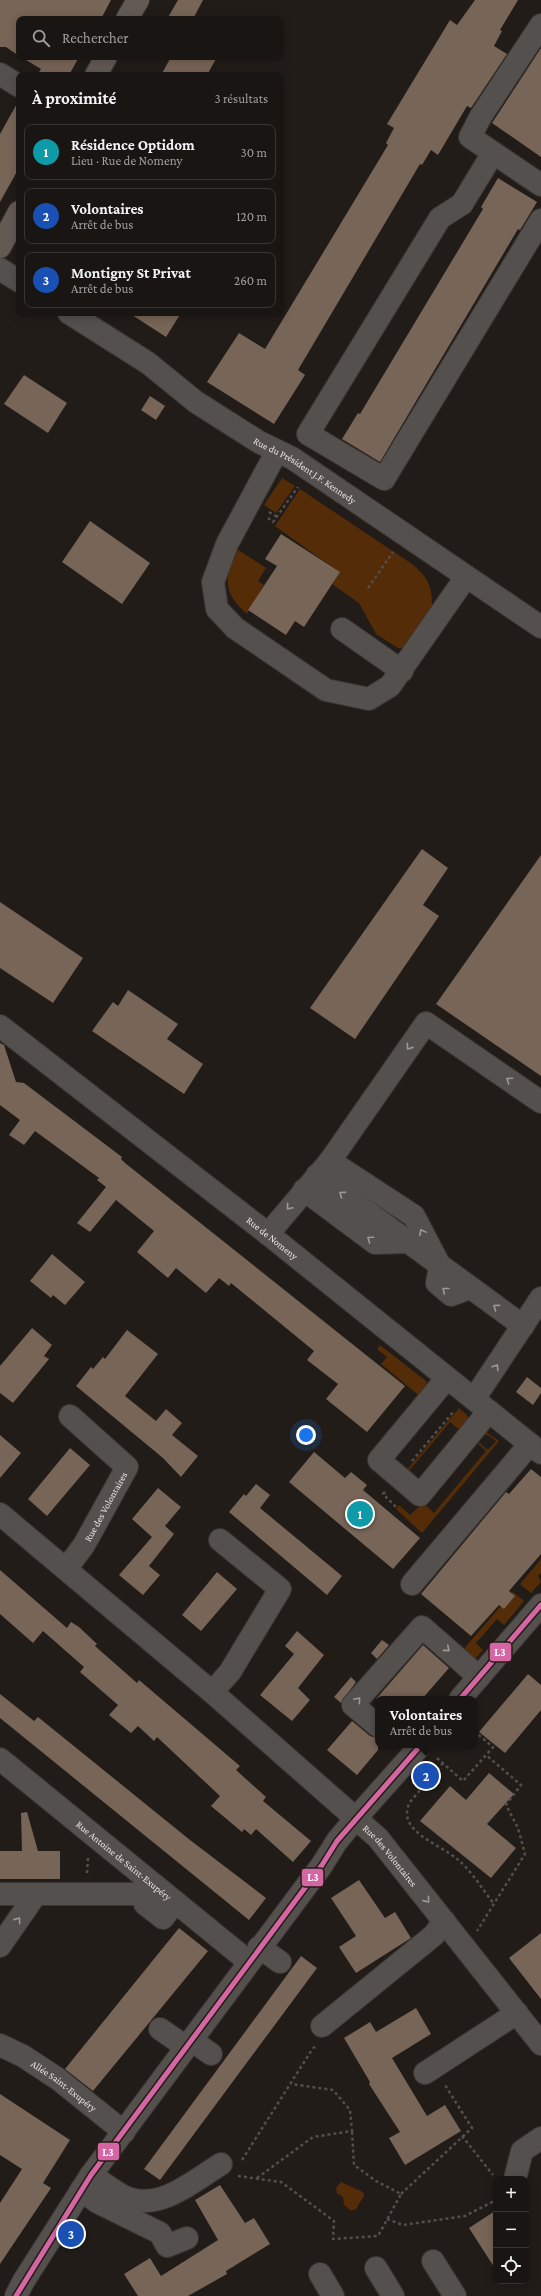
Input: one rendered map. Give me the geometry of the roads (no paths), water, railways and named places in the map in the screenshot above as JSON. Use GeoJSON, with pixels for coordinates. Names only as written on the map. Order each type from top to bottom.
{"type":"FeatureCollection","features":[{"type":"Feature","properties":{"kind":"main road"},"geometry":{"type":"LineString","coordinates":[[129,16],[138,0]]}},
{"type":"Feature","properties":{"kind":"main road"},"geometry":{"type":"LineString","coordinates":[[98,72],[104,60]]}},
{"type":"Feature","properties":{"kind":"main road"},"geometry":{"type":"LineString","coordinates":[[1,242],[16,217]]}},
{"type":"Feature","properties":{"kind":"street"},"geometry":{"type":"LineString","coordinates":[[541,25],[481,116],[470,137],[541,185]]}},
{"type":"Feature","properties":{"kind":"street"},"geometry":{"type":"LineString","coordinates":[[0,74],[16,84]]}},
{"type":"Feature","properties":{"kind":"street"},"geometry":{"type":"LineString","coordinates":[[493,153],[462,204],[440,218],[308,434],[384,479],[541,220]]}},
{"type":"Feature","properties":{"kind":"street"},"geometry":{"type":"LineString","coordinates":[[0,270],[16,279]]}},
{"type":"Feature","properties":{"kind":"street","name":"Rue du Président J.F. Kennedy"},"geometry":{"type":"LineString","coordinates":[[74,316],[148,363],[196,402],[259,442],[309,470],[541,627]]}},
{"type":"Feature","properties":{"kind":"street"},"geometry":{"type":"LineString","coordinates":[[277,451],[227,544],[213,582],[217,609],[235,628],[326,690],[369,699],[390,686],[402,671],[466,577]]}},
{"type":"Feature","properties":{"kind":"street"},"geometry":{"type":"LineString","coordinates":[[342,629],[402,671]]}},
{"type":"Feature","properties":{"kind":"street"},"geometry":{"type":"LineString","coordinates":[[268,1234],[317,1175],[426,1023],[541,1102]]}},
{"type":"Feature","properties":{"kind":"street","name":"Rue de Nomeny"},"geometry":{"type":"LineString","coordinates":[[0,1026],[268,1234],[535,1449]]}},
{"type":"Feature","properties":{"kind":"street"},"geometry":{"type":"LineString","coordinates":[[317,1175],[375,1243],[407,1242],[440,1266]]}},
{"type":"Feature","properties":{"kind":"street"},"geometry":{"type":"LineString","coordinates":[[317,1175],[414,1216],[440,1266],[437,1283],[451,1295],[470,1288],[523,1326]]}},
{"type":"Feature","properties":{"kind":"street"},"geometry":{"type":"LineString","coordinates":[[447,1378],[379,1460],[420,1495],[541,1298]]}},
{"type":"Feature","properties":{"kind":"street","name":"Rue des Volontaires"},"geometry":{"type":"LineString","coordinates":[[66,1569],[84,1545],[127,1467],[70,1416]]}},
{"type":"Feature","properties":{"kind":"street"},"geometry":{"type":"LineString","coordinates":[[412,1584],[535,1449]]}},
{"type":"Feature","properties":{"kind":"street","name":"Rue des Volontaires"},"geometry":{"type":"LineString","coordinates":[[0,1514],[212,1692],[378,1838],[541,2044]]}},
{"type":"Feature","properties":{"kind":"street"},"geometry":{"type":"LineString","coordinates":[[212,1692],[230,1672],[280,1589],[220,1540]]}},
{"type":"Feature","properties":{"kind":"street"},"geometry":{"type":"LineString","coordinates":[[463,1696],[539,1610]]}},
{"type":"Feature","properties":{"kind":"street"},"geometry":{"type":"LineString","coordinates":[[375,1723],[353,1705],[422,1627],[479,1678]]}},
{"type":"Feature","properties":{"kind":"street"},"geometry":{"type":"LineString","coordinates":[[11,2293],[23,2282],[86,2183],[356,1818],[416,1750]]}},
{"type":"Feature","properties":{"kind":"street","name":"Rue Antoine de Saint-Exupéry"},"geometry":{"type":"LineString","coordinates":[[0,1758],[98,1839],[149,1889],[175,1902],[254,1955],[280,1962]]}},
{"type":"Feature","properties":{"kind":"street"},"geometry":{"type":"LineString","coordinates":[[0,1894],[87,1894],[149,1889]]}},
{"type":"Feature","properties":{"kind":"street"},"geometry":{"type":"LineString","coordinates":[[0,1946],[36,1894]]}},
{"type":"Feature","properties":{"kind":"street"},"geometry":{"type":"LineString","coordinates":[[321,2035],[434,1936],[444,1922]]}},
{"type":"Feature","properties":{"kind":"street"},"geometry":{"type":"LineString","coordinates":[[429,2070],[517,2013]]}},
{"type":"Feature","properties":{"kind":"street"},"geometry":{"type":"LineString","coordinates":[[160,2029],[211,2054]]}},
{"type":"Feature","properties":{"kind":"street","name":"Allée Saint-Exupéry"},"geometry":{"type":"LineString","coordinates":[[0,2045],[23,2056],[58,2079],[124,2132]]}},
{"type":"Feature","properties":{"kind":"street"},"geometry":{"type":"LineString","coordinates":[[516,2176],[522,2151],[541,2138]]}},
{"type":"Feature","properties":{"kind":"street"},"geometry":{"type":"LineString","coordinates":[[86,2183],[138,2201],[155,2201],[168,2197],[232,2167]]}},
{"type":"Feature","properties":{"kind":"street"},"geometry":{"type":"LineString","coordinates":[[86,2183],[97,2202],[160,2233],[168,2246],[187,2238]]}},
{"type":"Feature","properties":{"kind":"street"},"geometry":{"type":"LineString","coordinates":[[433,2261],[454,2296]]}},
{"type":"Feature","properties":{"kind":"street"},"geometry":{"type":"LineString","coordinates":[[376,2268],[393,2296]]}},
{"type":"Feature","properties":{"kind":"street"},"geometry":{"type":"LineString","coordinates":[[320,2274],[333,2296]]}},
{"type":"Feature","properties":{"kind":"place","name":"Résidence Optidom"},"geometry":{"type":"Point","coordinates":[360,1514]}},
{"type":"Feature","properties":{"kind":"place","name":"Volontaires"},"geometry":{"type":"Point","coordinates":[426,1776]}},
{"type":"Feature","properties":{"kind":"place","name":"Montigny St Privat"},"geometry":{"type":"Point","coordinates":[71,2234]}}]}
